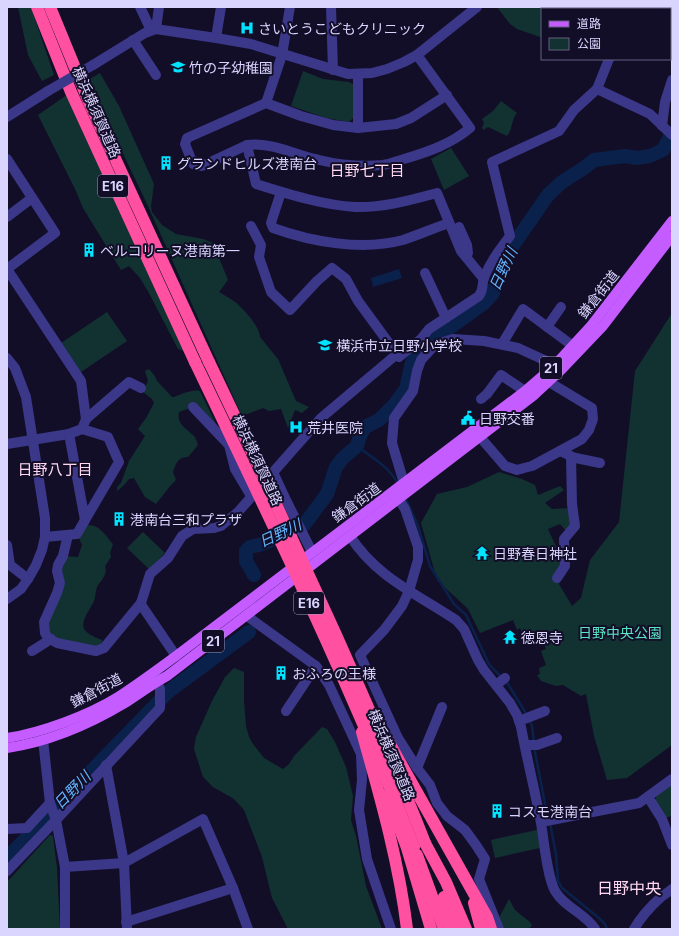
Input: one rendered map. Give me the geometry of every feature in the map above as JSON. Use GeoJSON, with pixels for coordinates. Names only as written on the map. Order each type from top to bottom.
{"type":"FeatureCollection","features":[{"type":"Feature","properties":{"kind":"highway","name":"横浜横須賀道路"},"geometry":{"type":"LineString","coordinates":[[37,7],[71,92],[195,362],[258,493],[332,654],[416,846],[456,929]]}},
{"type":"Feature","properties":{"kind":"highway","name":"横浜横須賀道路"},"geometry":{"type":"LineString","coordinates":[[50,7],[89,102],[209,362],[272,493],[404,789],[416,846],[444,929]]}},
{"type":"Feature","properties":{"kind":"highway"},"geometry":{"type":"LineString","coordinates":[[309,559],[391,747],[470,886],[487,917],[491,929]]}},
{"type":"Feature","properties":{"kind":"highway"},"geometry":{"type":"LineString","coordinates":[[290,575],[362,731],[382,803],[403,899],[407,929]]}},
{"type":"Feature","properties":{"kind":"highway"},"geometry":{"type":"LineString","coordinates":[[416,846],[431,929]]}},
{"type":"Feature","properties":{"kind":"highway"},"geometry":{"type":"LineString","coordinates":[[416,846],[446,882],[466,929]]}},
{"type":"Feature","properties":{"kind":"highway"},"geometry":{"type":"LineString","coordinates":[[470,886],[481,929]]}},
{"type":"Feature","properties":{"kind":"highway"},"geometry":{"type":"LineString","coordinates":[[403,899],[415,929]]}},
{"type":"Feature","properties":{"kind":"main road","name":"鎌倉街道"},"geometry":{"type":"LineString","coordinates":[[7,738],[16,737],[58,724],[167,676],[247,616],[309,559],[400,491],[525,391],[555,365],[597,319],[672,221]]}},
{"type":"Feature","properties":{"kind":"main road","name":"鎌倉街道"},"geometry":{"type":"LineString","coordinates":[[309,559],[350,536],[400,491],[480,437],[533,396],[603,326],[672,236]]}},
{"type":"Feature","properties":{"kind":"main road","name":"鎌倉街道"},"geometry":{"type":"LineString","coordinates":[[7,748],[43,740],[91,721],[125,703],[157,681],[176,656],[290,575]]}},
{"type":"Feature","properties":{"kind":"street"},"geometry":{"type":"LineString","coordinates":[[140,7],[153,29]]}},
{"type":"Feature","properties":{"kind":"street"},"geometry":{"type":"LineString","coordinates":[[153,29],[159,7]]}},
{"type":"Feature","properties":{"kind":"street"},"geometry":{"type":"LineString","coordinates":[[216,38],[221,7]]}},
{"type":"Feature","properties":{"kind":"street"},"geometry":{"type":"LineString","coordinates":[[266,103],[282,55],[290,7]]}},
{"type":"Feature","properties":{"kind":"street"},"geometry":{"type":"LineString","coordinates":[[331,7],[333,70]]}},
{"type":"Feature","properties":{"kind":"street"},"geometry":{"type":"LineString","coordinates":[[7,117],[153,29],[251,44],[333,70],[348,74],[358,74],[387,69],[417,55],[477,7]]}},
{"type":"Feature","properties":{"kind":"street"},"geometry":{"type":"LineString","coordinates":[[133,40],[156,75]]}},
{"type":"Feature","properties":{"kind":"street"},"geometry":{"type":"LineString","coordinates":[[417,55],[447,96],[470,128],[446,144],[422,154],[385,165],[356,166],[319,160],[271,146],[247,145],[202,166],[193,164],[185,144],[187,138],[266,103],[333,126],[358,128],[396,124],[411,118],[447,96]]}},
{"type":"Feature","properties":{"kind":"street"},"geometry":{"type":"LineString","coordinates":[[251,226],[261,245],[259,256],[271,292],[277,299],[290,310],[316,281],[332,268],[346,279],[358,301],[399,357],[421,339],[429,330],[479,296],[484,289],[484,279],[496,254],[510,236],[492,162],[559,130],[574,110],[597,90],[606,60]]}},
{"type":"Feature","properties":{"kind":"street"},"geometry":{"type":"LineString","coordinates":[[358,74],[358,128]]}},
{"type":"Feature","properties":{"kind":"street"},"geometry":{"type":"LineString","coordinates":[[667,131],[665,102],[672,80]]}},
{"type":"Feature","properties":{"kind":"street"},"geometry":{"type":"LineString","coordinates":[[597,90],[650,114],[667,131]]}},
{"type":"Feature","properties":{"kind":"street"},"geometry":{"type":"LineString","coordinates":[[247,145],[256,184],[281,192],[331,204],[356,207],[412,200],[437,193],[452,220],[461,251],[484,279]]}},
{"type":"Feature","properties":{"kind":"street"},"geometry":{"type":"LineString","coordinates":[[7,159],[55,233],[7,270],[11,284],[80,381],[84,424]]}},
{"type":"Feature","properties":{"kind":"street"},"geometry":{"type":"LineString","coordinates":[[281,192],[271,223],[273,228],[309,239],[336,243],[382,243],[402,240],[452,220]]}},
{"type":"Feature","properties":{"kind":"street"},"geometry":{"type":"LineString","coordinates":[[7,217],[32,198]]}},
{"type":"Feature","properties":{"kind":"street"},"geometry":{"type":"LineString","coordinates":[[425,273],[446,318]]}},
{"type":"Feature","properties":{"kind":"street"},"geometry":{"type":"LineString","coordinates":[[502,344],[525,305],[547,327],[573,346]]}},
{"type":"Feature","properties":{"kind":"street"},"geometry":{"type":"LineString","coordinates":[[547,327],[561,307]]}},
{"type":"Feature","properties":{"kind":"street"},"geometry":{"type":"LineString","coordinates":[[421,339],[432,348]]}},
{"type":"Feature","properties":{"kind":"street"},"geometry":{"type":"LineString","coordinates":[[499,929],[479,879],[485,859],[465,830],[447,816],[437,803],[430,784],[417,768],[398,738],[360,655],[384,630],[402,606],[409,591],[418,560],[418,547],[400,491],[392,443],[394,418],[413,391],[421,360],[432,348],[443,342],[453,340],[470,340],[502,344],[518,348],[555,365]]}},
{"type":"Feature","properties":{"kind":"street"},"geometry":{"type":"LineString","coordinates":[[68,535],[63,556],[58,565],[57,571],[60,583],[44,622],[45,634],[57,643],[96,651],[104,648],[141,603],[150,574],[168,558],[182,536],[193,529],[214,528],[221,526],[238,512],[321,418],[397,354]]}},
{"type":"Feature","properties":{"kind":"street"},"geometry":{"type":"LineString","coordinates":[[7,358],[14,368],[26,397],[45,518],[45,537],[42,550],[28,578],[21,588],[7,599]]}},
{"type":"Feature","properties":{"kind":"street"},"geometry":{"type":"LineString","coordinates":[[481,399],[487,394],[500,375],[525,391]]}},
{"type":"Feature","properties":{"kind":"street"},"geometry":{"type":"LineString","coordinates":[[7,444],[69,434],[84,424],[129,382],[141,388]]}},
{"type":"Feature","properties":{"kind":"street"},"geometry":{"type":"LineString","coordinates":[[480,437],[505,466],[517,470],[532,466],[582,439],[589,430],[593,419],[592,408],[548,382]]}},
{"type":"Feature","properties":{"kind":"street"},"geometry":{"type":"LineString","coordinates":[[193,407],[229,445],[235,469],[251,496]]}},
{"type":"Feature","properties":{"kind":"street"},"geometry":{"type":"LineString","coordinates":[[45,537],[77,534],[119,462],[108,437],[84,424]]}},
{"type":"Feature","properties":{"kind":"street"},"geometry":{"type":"LineString","coordinates":[[69,434],[85,520]]}},
{"type":"Feature","properties":{"kind":"street"},"geometry":{"type":"LineString","coordinates":[[560,451],[571,457],[600,463]]}},
{"type":"Feature","properties":{"kind":"street"},"geometry":{"type":"LineString","coordinates":[[557,578],[565,566],[564,539],[575,526],[572,504],[571,457]]}},
{"type":"Feature","properties":{"kind":"street"},"geometry":{"type":"LineString","coordinates":[[273,472],[303,535],[309,559]]}},
{"type":"Feature","properties":{"kind":"street"},"geometry":{"type":"LineString","coordinates":[[350,536],[360,551],[379,571],[394,582],[456,620],[471,634],[478,660],[484,670],[500,682],[510,703],[524,719],[530,745],[550,877],[555,891],[560,898],[591,923],[595,929]]}},
{"type":"Feature","properties":{"kind":"street"},"geometry":{"type":"LineString","coordinates":[[7,544],[8,566],[28,578]]}},
{"type":"Feature","properties":{"kind":"street"},"geometry":{"type":"LineString","coordinates":[[141,603],[176,656]]}},
{"type":"Feature","properties":{"kind":"street"},"geometry":{"type":"LineString","coordinates":[[247,616],[316,666],[329,685],[361,754],[362,780],[359,810],[367,859],[391,929]]}},
{"type":"Feature","properties":{"kind":"street"},"geometry":{"type":"LineString","coordinates":[[32,651],[51,639]]}},
{"type":"Feature","properties":{"kind":"street"},"geometry":{"type":"LineString","coordinates":[[286,711],[316,666]]}},
{"type":"Feature","properties":{"kind":"street"},"geometry":{"type":"LineString","coordinates":[[7,871],[160,708],[157,681]]}},
{"type":"Feature","properties":{"kind":"street"},"geometry":{"type":"LineString","coordinates":[[417,768],[442,707]]}},
{"type":"Feature","properties":{"kind":"street"},"geometry":{"type":"LineString","coordinates":[[524,719],[546,711]]}},
{"type":"Feature","properties":{"kind":"street"},"geometry":{"type":"LineString","coordinates":[[530,745],[557,738]]}},
{"type":"Feature","properties":{"kind":"street"},"geometry":{"type":"LineString","coordinates":[[43,740],[50,803],[56,819],[65,867],[65,929]]}},
{"type":"Feature","properties":{"kind":"street"},"geometry":{"type":"LineString","coordinates":[[106,765],[124,863],[127,926],[233,888]]}},
{"type":"Feature","properties":{"kind":"street"},"geometry":{"type":"LineString","coordinates":[[542,822],[638,804],[672,779]]}},
{"type":"Feature","properties":{"kind":"street"},"geometry":{"type":"LineString","coordinates":[[648,797],[662,819],[672,845]]}},
{"type":"Feature","properties":{"kind":"street"},"geometry":{"type":"LineString","coordinates":[[7,829],[27,828],[50,803]]}},
{"type":"Feature","properties":{"kind":"street"},"geometry":{"type":"LineString","coordinates":[[65,867],[124,863],[203,819],[233,888],[248,929]]}},
{"type":"Feature","properties":{"kind":"street"},"geometry":{"type":"LineString","coordinates":[[634,929],[650,908],[662,896],[672,889]]}},
{"type":"Feature","properties":{"kind":"green space"},"geometry":{"type":"Polygon","coordinates":[[[18,7],[31,7],[54,75],[42,81],[28,55],[18,7]]]}},
{"type":"Feature","properties":{"kind":"green space"},"geometry":{"type":"Polygon","coordinates":[[[497,7],[599,7],[541,8],[541,38],[517,29],[510,24],[497,7]]]}},
{"type":"Feature","properties":{"kind":"green space"},"geometry":{"type":"Polygon","coordinates":[[[303,71],[323,79],[349,82],[354,85],[353,118],[349,122],[326,118],[291,106],[303,71]]]}},
{"type":"Feature","properties":{"kind":"green space"},"geometry":{"type":"Polygon","coordinates":[[[100,73],[119,106],[154,184],[151,206],[152,212],[162,225],[176,234],[203,239],[213,243],[228,280],[219,292],[235,302],[250,318],[257,328],[260,337],[278,359],[296,401],[309,407],[302,413],[295,410],[288,428],[281,409],[269,411],[263,408],[242,416],[147,204],[88,80],[100,73]]]}},
{"type":"Feature","properties":{"kind":"green space"},"geometry":{"type":"Polygon","coordinates":[[[71,92],[186,352],[178,349],[140,278],[129,266],[121,270],[83,208],[38,115],[71,92]]]}},
{"type":"Feature","properties":{"kind":"green space"},"geometry":{"type":"Polygon","coordinates":[[[501,101],[517,113],[507,136],[488,127],[484,130],[482,128],[484,123],[482,119],[493,111],[501,101]]]}},
{"type":"Feature","properties":{"kind":"green space"},"geometry":{"type":"Polygon","coordinates":[[[451,148],[469,176],[444,190],[431,159],[451,148]]]}},
{"type":"Feature","properties":{"kind":"green space"},"geometry":{"type":"Polygon","coordinates":[[[107,312],[127,341],[81,372],[61,343],[107,312]]]}},
{"type":"Feature","properties":{"kind":"green space","name":"日野中央公園"},"geometry":{"type":"Polygon","coordinates":[[[672,313],[672,745],[627,778],[607,780],[594,736],[586,694],[581,696],[563,685],[556,686],[541,681],[537,675],[540,674],[539,668],[546,665],[541,651],[546,649],[540,634],[525,639],[520,628],[517,630],[513,620],[480,633],[468,609],[437,580],[421,523],[437,494],[467,487],[499,472],[522,479],[535,485],[538,495],[560,486],[564,490],[545,503],[552,509],[571,508],[573,525],[568,533],[560,524],[548,529],[565,566],[559,584],[572,606],[581,598],[590,560],[619,522],[635,371],[672,313]]]}},
{"type":"Feature","properties":{"kind":"green space"},"geometry":{"type":"Polygon","coordinates":[[[149,369],[157,381],[172,397],[190,391],[200,391],[222,436],[193,407],[179,412],[179,420],[195,437],[198,445],[188,457],[182,458],[178,461],[173,472],[176,480],[156,504],[145,497],[134,478],[129,479],[117,491],[117,487],[121,483],[129,461],[145,436],[138,429],[154,403],[152,399],[143,392],[148,381],[145,371],[149,369]]]}},
{"type":"Feature","properties":{"kind":"green space"},"geometry":{"type":"Polygon","coordinates":[[[88,525],[92,525],[99,529],[113,544],[110,553],[111,557],[105,566],[105,574],[97,587],[94,601],[86,616],[83,626],[88,633],[102,640],[102,644],[95,649],[57,643],[44,628],[63,556],[78,557],[82,545],[77,534],[88,525]]]}},
{"type":"Feature","properties":{"kind":"green space"},"geometry":{"type":"Polygon","coordinates":[[[143,532],[165,553],[149,569],[127,548],[143,532]]]}},
{"type":"Feature","properties":{"kind":"green space"},"geometry":{"type":"Polygon","coordinates":[[[234,668],[244,672],[246,726],[249,737],[264,758],[283,769],[322,727],[327,729],[335,742],[346,767],[353,796],[351,820],[356,836],[366,886],[382,929],[288,929],[272,898],[262,857],[244,810],[234,799],[213,787],[203,777],[194,749],[196,737],[212,701],[225,677],[234,668]]]}},
{"type":"Feature","properties":{"kind":"green space"},"geometry":{"type":"Polygon","coordinates":[[[672,785],[672,816],[664,818],[655,801],[657,795],[672,785]]]}},
{"type":"Feature","properties":{"kind":"green space"},"geometry":{"type":"Polygon","coordinates":[[[537,830],[540,848],[495,858],[491,840],[537,830]]]}},
{"type":"Feature","properties":{"kind":"green space"},"geometry":{"type":"Polygon","coordinates":[[[50,835],[53,836],[57,868],[60,929],[7,929],[7,882],[50,835]]]}},
{"type":"Feature","properties":{"kind":"green space"},"geometry":{"type":"Polygon","coordinates":[[[509,899],[515,910],[530,922],[532,925],[531,927],[527,929],[502,929],[498,918],[509,899]]]}},
{"type":"Feature","properties":{"kind":"water"},"geometry":{"type":"Polygon","coordinates":[[[399,269],[402,278],[373,287],[371,278],[399,269]]]}},
{"type":"Feature","properties":{"kind":"waterway","name":"日野川"},"geometry":{"type":"LineString","coordinates":[[254,575],[246,561],[246,551],[250,547],[263,544],[304,525],[327,494],[336,467],[343,458],[357,446],[365,427],[379,420],[395,404],[406,389],[412,362],[422,349],[484,303],[493,293],[501,267],[507,254],[548,195],[562,182],[594,160],[625,156],[637,158],[650,156],[663,150],[672,133]]}},
{"type":"Feature","properties":{"kind":"waterway"},"geometry":{"type":"LineString","coordinates":[[357,446],[385,467],[395,478],[398,484]]}},
{"type":"Feature","properties":{"kind":"waterway"},"geometry":{"type":"LineString","coordinates":[[405,497],[418,526],[430,566],[454,604],[466,615],[489,664],[501,677]]}},
{"type":"Feature","properties":{"kind":"waterway","name":"日野川"},"geometry":{"type":"LineString","coordinates":[[7,858],[169,691],[249,632]]}},
{"type":"Feature","properties":{"kind":"waterway"},"geometry":{"type":"LineString","coordinates":[[505,681],[527,715]]}},
{"type":"Feature","properties":{"kind":"waterway"},"geometry":{"type":"LineString","coordinates":[[529,720],[532,726],[534,742]]}},
{"type":"Feature","properties":{"kind":"waterway"},"geometry":{"type":"LineString","coordinates":[[534,747],[548,819]]}},
{"type":"Feature","properties":{"kind":"waterway"},"geometry":{"type":"LineString","coordinates":[[550,823],[556,854],[558,881],[562,888],[599,918],[605,924],[607,929]]}},
{"type":"Feature","properties":{"kind":"place","name":"さいとうこどもクリニック"},"geometry":{"type":"Point","coordinates":[247,28]}},
{"type":"Feature","properties":{"kind":"place","name":"竹の子幼稚園"},"geometry":{"type":"Point","coordinates":[178,67]}},
{"type":"Feature","properties":{"kind":"place","name":"グランドヒルズ港南台"},"geometry":{"type":"Point","coordinates":[166,163]}},
{"type":"Feature","properties":{"kind":"place","name":"ベルコリーヌ港南第一"},"geometry":{"type":"Point","coordinates":[89,250]}},
{"type":"Feature","properties":{"kind":"place","name":"横浜市立日野小学校"},"geometry":{"type":"Point","coordinates":[325,345]}},
{"type":"Feature","properties":{"kind":"place","name":"日野交番"},"geometry":{"type":"Point","coordinates":[468,418]}},
{"type":"Feature","properties":{"kind":"place","name":"荒井医院"},"geometry":{"type":"Point","coordinates":[296,427]}},
{"type":"Feature","properties":{"kind":"place","name":"港南台三和プラザ"},"geometry":{"type":"Point","coordinates":[119,519]}},
{"type":"Feature","properties":{"kind":"place","name":"日野春日神社"},"geometry":{"type":"Point","coordinates":[482,553]}},
{"type":"Feature","properties":{"kind":"place","name":"徳恩寺"},"geometry":{"type":"Point","coordinates":[510,637]}},
{"type":"Feature","properties":{"kind":"place","name":"おふろの王様"},"geometry":{"type":"Point","coordinates":[281,673]}},
{"type":"Feature","properties":{"kind":"place","name":"コスモ港南台"},"geometry":{"type":"Point","coordinates":[497,811]}},
{"type":"Feature","properties":{"kind":"district","name":"日野七丁目"},"geometry":{"type":"Point","coordinates":[367,170]}},
{"type":"Feature","properties":{"kind":"district","name":"日野八丁目"},"geometry":{"type":"Point","coordinates":[55,469]}},
{"type":"Feature","properties":{"kind":"district","name":"日野中央"},"geometry":{"type":"Point","coordinates":[629,888]}}]}
